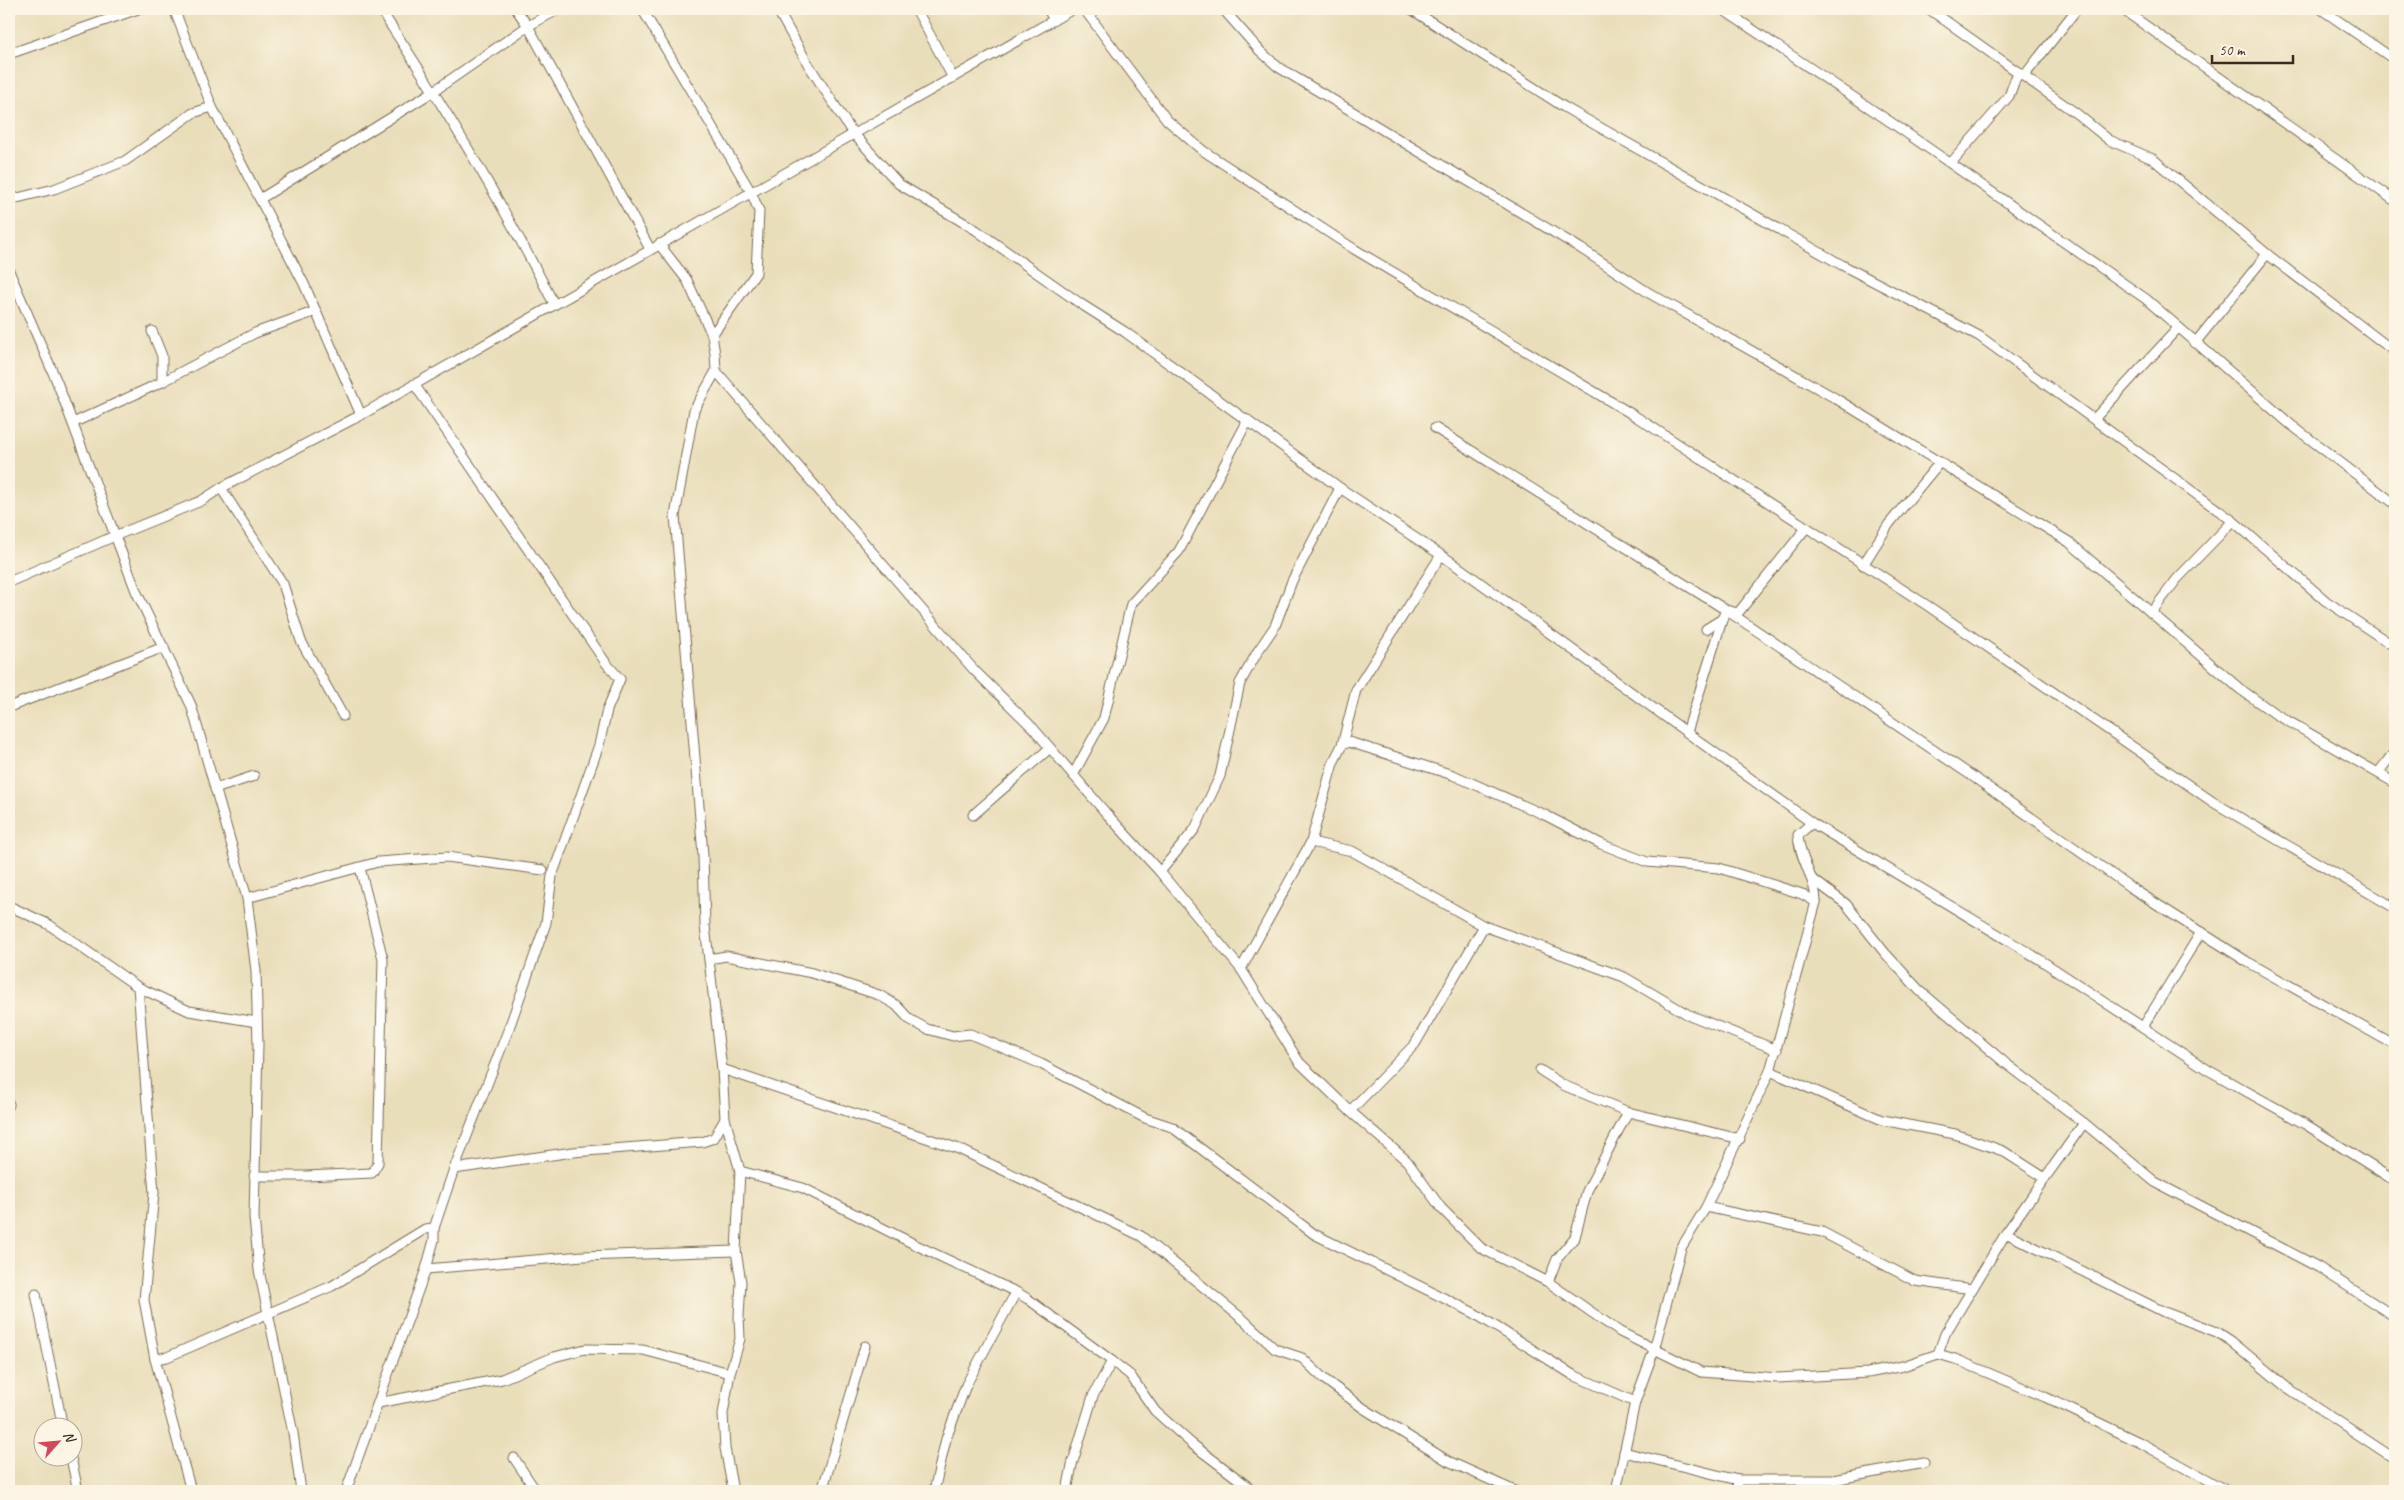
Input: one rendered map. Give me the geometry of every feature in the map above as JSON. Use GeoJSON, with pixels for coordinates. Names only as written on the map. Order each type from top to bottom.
{"type":"FeatureCollection","features":[{"type":"Feature","properties":{"kind":"street"},"geometry":{"type":"LineString","coordinates":[[9,54],[138,9]]}},
{"type":"Feature","properties":{"kind":"street"},"geometry":{"type":"LineString","coordinates":[[174,9],[212,107],[280,235],[316,310],[361,415]]}},
{"type":"Feature","properties":{"kind":"street"},"geometry":{"type":"LineString","coordinates":[[380,9],[434,91],[517,232],[554,304]]}},
{"type":"Feature","properties":{"kind":"street"},"geometry":{"type":"LineString","coordinates":[[516,9],[528,26],[650,249]]}},
{"type":"Feature","properties":{"kind":"street"},"geometry":{"type":"LineString","coordinates":[[260,199],[434,91],[528,26],[559,9]]}},
{"type":"Feature","properties":{"kind":"street"},"geometry":{"type":"LineString","coordinates":[[642,9],[751,192],[759,211],[756,273],[712,335]]}},
{"type":"Feature","properties":{"kind":"street"},"geometry":{"type":"LineString","coordinates":[[777,9],[808,64],[852,132],[899,184],[976,230],[1015,256],[1248,420],[1340,488],[1442,556],[1812,823],[2040,959],[2208,1070],[2305,1124],[2395,1181]]}},
{"type":"Feature","properties":{"kind":"street"},"geometry":{"type":"LineString","coordinates":[[916,9],[953,78]]}},
{"type":"Feature","properties":{"kind":"street"},"geometry":{"type":"LineString","coordinates":[[1048,9],[1054,20]]}},
{"type":"Feature","properties":{"kind":"street"},"geometry":{"type":"LineString","coordinates":[[9,582],[201,501],[221,488],[361,415],[751,192],[852,132],[953,78],[1072,9]]}},
{"type":"Feature","properties":{"kind":"street"},"geometry":{"type":"LineString","coordinates":[[1084,9],[1167,120],[1202,150],[1354,249],[1635,416],[1928,606],[2213,802],[2395,908]]}},
{"type":"Feature","properties":{"kind":"street"},"geometry":{"type":"LineString","coordinates":[[1223,9],[1260,51],[1278,67],[1580,248],[1649,293],[1835,398],[2069,542],[2240,689],[2274,713],[2395,783]]}},
{"type":"Feature","properties":{"kind":"street"},"geometry":{"type":"LineString","coordinates":[[1411,9],[1564,107],[1842,265],[1979,336],[2233,521],[2326,601],[2395,647]]}},
{"type":"Feature","properties":{"kind":"street"},"geometry":{"type":"LineString","coordinates":[[1722,9],[1951,163],[2146,300],[2290,424],[2395,504]]}},
{"type":"Feature","properties":{"kind":"street"},"geometry":{"type":"LineString","coordinates":[[1929,9],[2021,74],[2109,140],[2152,160],[2267,254],[2395,352]]}},
{"type":"Feature","properties":{"kind":"street"},"geometry":{"type":"LineString","coordinates":[[1951,163],[2009,96],[2021,74],[2077,9]]}},
{"type":"Feature","properties":{"kind":"street"},"geometry":{"type":"LineString","coordinates":[[2122,9],[2395,201]]}},
{"type":"Feature","properties":{"kind":"street"},"geometry":{"type":"LineString","coordinates":[[2321,9],[2395,60]]}},
{"type":"Feature","properties":{"kind":"street"},"geometry":{"type":"LineString","coordinates":[[9,200],[54,189],[125,161],[193,113],[212,107]]}},
{"type":"Feature","properties":{"kind":"street"},"geometry":{"type":"LineString","coordinates":[[659,244],[687,280],[712,335],[716,371],[974,670],[1050,748],[1160,872],[1241,969],[1299,1062],[1350,1111],[1407,1161],[1441,1208],[1481,1248],[1548,1282],[1620,1332],[1701,1372],[1778,1378],[1868,1373],[1903,1366],[1938,1354],[1955,1359],[2045,1397],[2140,1443],[2227,1491]]}},
{"type":"Feature","properties":{"kind":"street"},"geometry":{"type":"LineString","coordinates":[[2196,343],[2267,254]]}},
{"type":"Feature","properties":{"kind":"street"},"geometry":{"type":"LineString","coordinates":[[9,271],[73,423],[117,535],[136,591],[191,705],[247,898],[256,971],[254,1217],[259,1270],[293,1433],[301,1491]]}},
{"type":"Feature","properties":{"kind":"street"},"geometry":{"type":"LineString","coordinates":[[73,423],[162,382],[254,333],[316,310]]}},
{"type":"Feature","properties":{"kind":"street"},"geometry":{"type":"LineString","coordinates":[[2094,419],[2178,328]]}},
{"type":"Feature","properties":{"kind":"street"},"geometry":{"type":"LineString","coordinates":[[152,331],[162,356],[162,382]]}},
{"type":"Feature","properties":{"kind":"street"},"geometry":{"type":"LineString","coordinates":[[716,371],[694,410],[675,516],[709,959],[722,1069],[725,1119],[740,1171],[736,1251],[741,1282],[740,1339],[730,1373],[723,1414],[725,1448],[733,1491]]}},
{"type":"Feature","properties":{"kind":"street"},"geometry":{"type":"LineString","coordinates":[[346,1491],[426,1269],[434,1240],[434,1228],[454,1169],[509,1028],[546,924],[552,876],[599,745],[607,710],[620,679],[606,663],[414,384]]}},
{"type":"Feature","properties":{"kind":"street"},"geometry":{"type":"LineString","coordinates":[[1073,775],[1104,718],[1131,604],[1178,551],[1248,420]]}},
{"type":"Feature","properties":{"kind":"street"},"geometry":{"type":"LineString","coordinates":[[1435,428],[1726,610],[1967,772],[2130,887],[2246,961],[2395,1045]]}},
{"type":"Feature","properties":{"kind":"street"},"geometry":{"type":"LineString","coordinates":[[1863,565],[1889,524],[1940,462]]}},
{"type":"Feature","properties":{"kind":"street"},"geometry":{"type":"LineString","coordinates":[[221,488],[283,584],[301,641],[342,716]]}},
{"type":"Feature","properties":{"kind":"street"},"geometry":{"type":"LineString","coordinates":[[1160,872],[1195,829],[1220,776],[1240,683],[1275,626],[1292,581],[1340,488]]}},
{"type":"Feature","properties":{"kind":"street"},"geometry":{"type":"LineString","coordinates":[[2151,613],[2177,579],[2233,521]]}},
{"type":"Feature","properties":{"kind":"street"},"geometry":{"type":"LineString","coordinates":[[1726,610],[1738,613],[1806,528]]}},
{"type":"Feature","properties":{"kind":"street"},"geometry":{"type":"LineString","coordinates":[[1241,969],[1311,842],[1333,763],[1342,745],[1356,690],[1442,556]]}},
{"type":"Feature","properties":{"kind":"street"},"geometry":{"type":"LineString","coordinates":[[1706,629],[1722,619],[1726,610]]}},
{"type":"Feature","properties":{"kind":"street"},"geometry":{"type":"LineString","coordinates":[[1687,732],[1726,610]]}},
{"type":"Feature","properties":{"kind":"street"},"geometry":{"type":"LineString","coordinates":[[9,707],[164,647]]}},
{"type":"Feature","properties":{"kind":"street"},"geometry":{"type":"LineString","coordinates":[[1342,745],[1349,742],[1357,742],[1453,776],[1545,815],[1601,844],[1647,862],[1719,868],[1802,894],[1816,902]]}},
{"type":"Feature","properties":{"kind":"street"},"geometry":{"type":"LineString","coordinates":[[973,815],[1050,748]]}},
{"type":"Feature","properties":{"kind":"street"},"geometry":{"type":"LineString","coordinates":[[2378,773],[2395,751]]}},
{"type":"Feature","properties":{"kind":"street"},"geometry":{"type":"LineString","coordinates":[[215,789],[254,776]]}},
{"type":"Feature","properties":{"kind":"street"},"geometry":{"type":"LineString","coordinates":[[1616,1491],[1635,1402],[1654,1350],[1681,1248],[1706,1208],[1740,1139],[1770,1071],[1777,1050],[1816,902],[1816,892],[1812,878],[1798,847],[1798,836],[1812,823]]}},
{"type":"Feature","properties":{"kind":"street"},"geometry":{"type":"LineString","coordinates":[[1311,842],[1352,851],[1484,926],[1624,977],[1687,1014],[1777,1050]]}},
{"type":"Feature","properties":{"kind":"street"},"geometry":{"type":"LineString","coordinates":[[247,898],[378,862],[447,857],[543,870]]}},
{"type":"Feature","properties":{"kind":"street"},"geometry":{"type":"LineString","coordinates":[[254,1176],[372,1173],[378,1163],[383,959],[360,868]]}},
{"type":"Feature","properties":{"kind":"street"},"geometry":{"type":"LineString","coordinates":[[1812,878],[1846,904],[1884,953],[1919,990],[2004,1062],[2084,1123],[2155,1182],[2318,1267],[2395,1317]]}},
{"type":"Feature","properties":{"kind":"street"},"geometry":{"type":"LineString","coordinates":[[9,906],[48,924],[138,987],[190,1011],[257,1022]]}},
{"type":"Feature","properties":{"kind":"street"},"geometry":{"type":"LineString","coordinates":[[1350,1111],[1415,1044],[1484,926]]}},
{"type":"Feature","properties":{"kind":"street"},"geometry":{"type":"LineString","coordinates":[[2143,1027],[2201,932]]}},
{"type":"Feature","properties":{"kind":"street"},"geometry":{"type":"LineString","coordinates":[[709,959],[726,956],[831,980],[879,995],[896,1005],[909,1019],[927,1029],[953,1036],[970,1034],[1041,1064],[1145,1118],[1172,1127],[1314,1234],[1474,1312],[1573,1375],[1635,1402]]}},
{"type":"Feature","properties":{"kind":"street"},"geometry":{"type":"LineString","coordinates":[[138,987],[154,1193],[144,1300],[155,1359],[191,1491]]}},
{"type":"Feature","properties":{"kind":"street"},"geometry":{"type":"LineString","coordinates":[[722,1069],[959,1149],[1141,1236],[1275,1349],[1302,1358],[1324,1379],[1362,1408],[1448,1460],[1515,1491]]}},
{"type":"Feature","properties":{"kind":"street"},"geometry":{"type":"LineString","coordinates":[[1540,1070],[1563,1084],[1628,1112],[1740,1139]]}},
{"type":"Feature","properties":{"kind":"street"},"geometry":{"type":"LineString","coordinates":[[1770,1071],[1882,1120],[1955,1134],[2003,1151],[2045,1178]]}},
{"type":"Feature","properties":{"kind":"street"},"geometry":{"type":"LineString","coordinates":[[1548,1282],[1557,1259],[1575,1237],[1587,1191],[1628,1112]]}},
{"type":"Feature","properties":{"kind":"street"},"geometry":{"type":"LineString","coordinates":[[454,1169],[573,1152],[702,1142],[714,1138],[725,1119]]}},
{"type":"Feature","properties":{"kind":"street"},"geometry":{"type":"LineString","coordinates":[[1938,1354],[1945,1334],[2006,1233],[2084,1123]]}},
{"type":"Feature","properties":{"kind":"street"},"geometry":{"type":"LineString","coordinates":[[740,1171],[803,1188],[1028,1299],[1130,1375],[1155,1411],[1192,1444],[1254,1491]]}},
{"type":"Feature","properties":{"kind":"street"},"geometry":{"type":"LineString","coordinates":[[1706,1208],[1822,1232],[1915,1282],[1972,1289]]}},
{"type":"Feature","properties":{"kind":"street"},"geometry":{"type":"LineString","coordinates":[[155,1359],[332,1286],[425,1229],[434,1228]]}},
{"type":"Feature","properties":{"kind":"street"},"geometry":{"type":"LineString","coordinates":[[2006,1233],[2164,1312],[2217,1332],[2231,1341],[2285,1386],[2395,1460]]}},
{"type":"Feature","properties":{"kind":"street"},"geometry":{"type":"LineString","coordinates":[[426,1269],[583,1256],[736,1251]]}},
{"type":"Feature","properties":{"kind":"street"},"geometry":{"type":"LineString","coordinates":[[934,1491],[946,1439],[966,1385],[1016,1292]]}},
{"type":"Feature","properties":{"kind":"street"},"geometry":{"type":"LineString","coordinates":[[36,1294],[61,1418]]}},
{"type":"Feature","properties":{"kind":"street"},"geometry":{"type":"LineString","coordinates":[[822,1491],[865,1346]]}},
{"type":"Feature","properties":{"kind":"street"},"geometry":{"type":"LineString","coordinates":[[378,1403],[502,1378],[554,1357],[585,1349],[644,1350],[730,1373]]}},
{"type":"Feature","properties":{"kind":"street"},"geometry":{"type":"LineString","coordinates":[[1067,1491],[1072,1465],[1093,1396],[1112,1361]]}},
{"type":"Feature","properties":{"kind":"street"},"geometry":{"type":"LineString","coordinates":[[1624,1452],[1738,1480],[1833,1480],[1924,1463]]}},
{"type":"Feature","properties":{"kind":"street"},"geometry":{"type":"LineString","coordinates":[[514,1458],[536,1491]]}},
{"type":"Feature","properties":{"kind":"street"},"geometry":{"type":"LineString","coordinates":[[73,1468],[78,1491]]}},
{"type":"Feature","properties":{"kind":"street"},"geometry":{"type":"LineString","coordinates":[[1737,1491],[1738,1480]]}}]}
